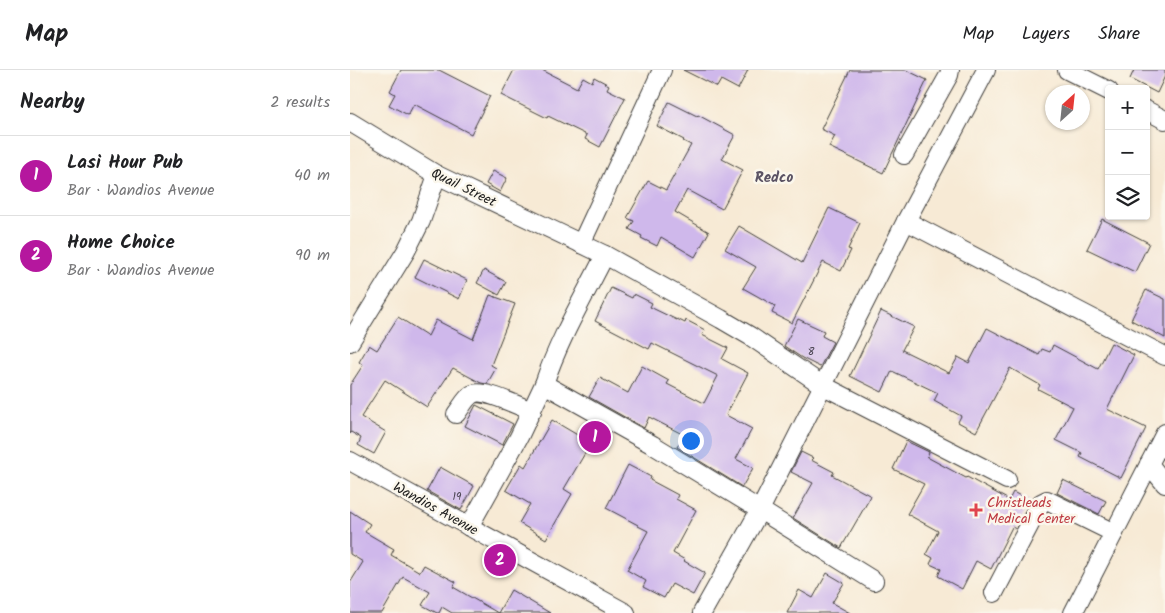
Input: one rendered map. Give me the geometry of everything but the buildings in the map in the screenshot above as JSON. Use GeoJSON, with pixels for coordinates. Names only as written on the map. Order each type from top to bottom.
{"type":"FeatureCollection","features":[{"type":"Feature","properties":{"kind":"street"},"geometry":{"type":"LineString","coordinates":[[581,244],[662,70]]}},
{"type":"Feature","properties":{"kind":"street"},"geometry":{"type":"LineString","coordinates":[[904,155],[949,75],[950,70]]}},
{"type":"Feature","properties":{"kind":"street"},"geometry":{"type":"LineString","coordinates":[[702,613],[760,510],[906,221],[986,70]]}},
{"type":"Feature","properties":{"kind":"street"},"geometry":{"type":"LineString","coordinates":[[1072,71],[1105,89]]}},
{"type":"Feature","properties":{"kind":"street"},"geometry":{"type":"LineString","coordinates":[[1150,112],[1165,120]]}},
{"type":"Feature","properties":{"kind":"street","name":"Quail Street"},"geometry":{"type":"LineString","coordinates":[[350,122],[437,175],[605,254],[743,332],[822,385],[1007,480]]}},
{"type":"Feature","properties":{"kind":"street"},"geometry":{"type":"LineString","coordinates":[[350,342],[406,251],[421,221],[437,175]]}},
{"type":"Feature","properties":{"kind":"street"},"geometry":{"type":"LineString","coordinates":[[906,221],[1165,356]]}},
{"type":"Feature","properties":{"kind":"street"},"geometry":{"type":"LineString","coordinates":[[470,527],[532,411],[562,338],[605,254]]}},
{"type":"Feature","properties":{"kind":"street"},"geometry":{"type":"LineString","coordinates":[[544,384],[653,445],[874,581]]}},
{"type":"Feature","properties":{"kind":"street"},"geometry":{"type":"LineString","coordinates":[[456,414],[471,395],[476,393],[485,393],[532,411]]}},
{"type":"Feature","properties":{"kind":"street"},"geometry":{"type":"LineString","coordinates":[[1073,613],[1165,433]]}},
{"type":"Feature","properties":{"kind":"street","name":"Wandios Avenue"},"geometry":{"type":"LineString","coordinates":[[350,461],[626,613]]}},
{"type":"Feature","properties":{"kind":"street"},"geometry":{"type":"LineString","coordinates":[[1149,464],[1165,484]]}},
{"type":"Feature","properties":{"kind":"street"},"geometry":{"type":"LineString","coordinates":[[994,593],[1041,503],[1047,500],[1114,533]]}},
{"type":"Feature","properties":{"kind":"place","name":"Lasi Hour Pub"},"geometry":{"type":"Point","coordinates":[595,437]}},
{"type":"Feature","properties":{"kind":"place","name":"Christleads Medical Center"},"geometry":{"type":"Point","coordinates":[976,510]}},
{"type":"Feature","properties":{"kind":"place","name":"Home Choice"},"geometry":{"type":"Point","coordinates":[500,560]}},
{"type":"Feature","properties":{"kind":"district","name":"Redco"},"geometry":{"type":"Point","coordinates":[774,177]}}]}
